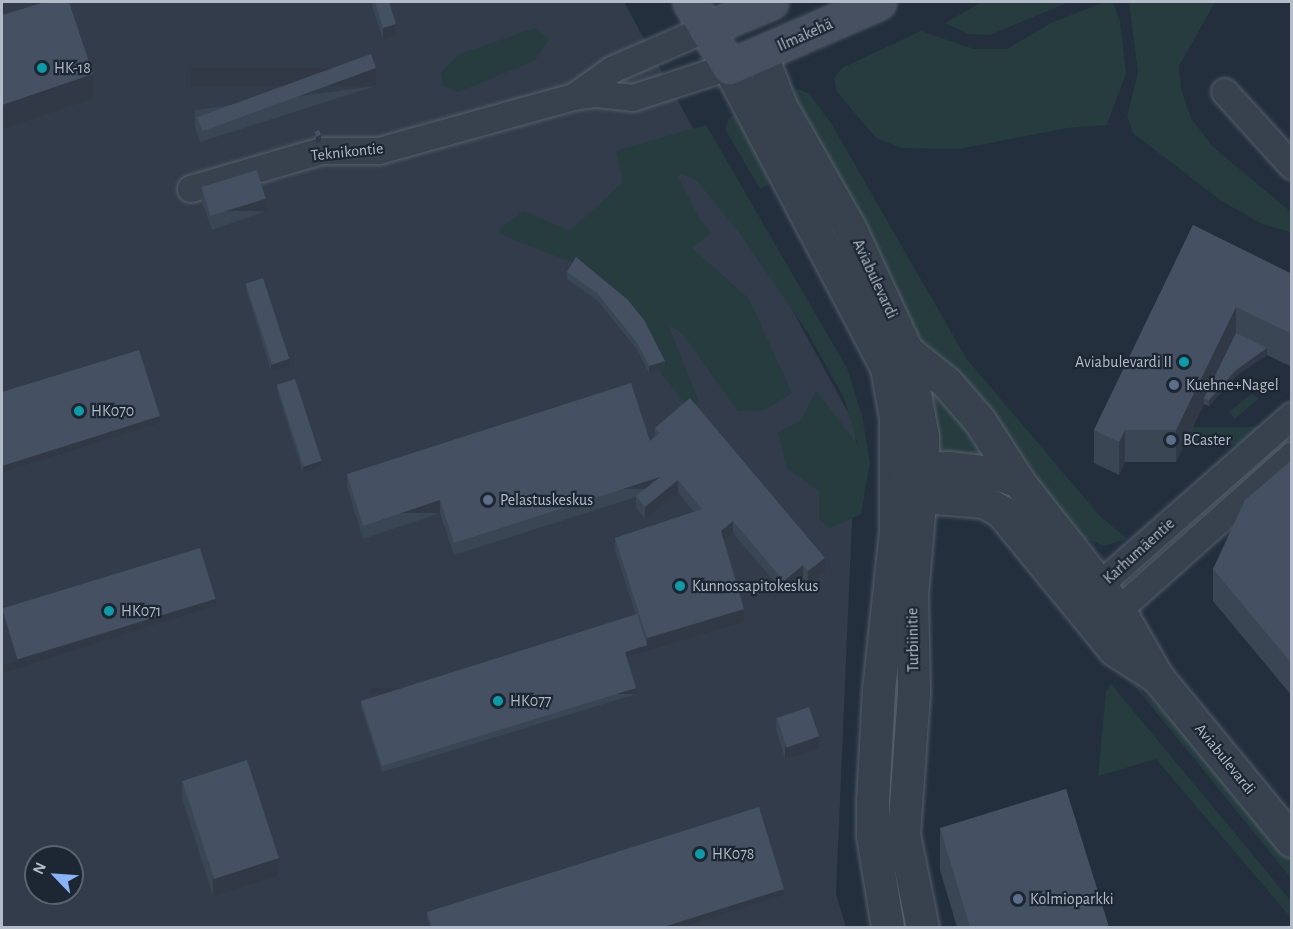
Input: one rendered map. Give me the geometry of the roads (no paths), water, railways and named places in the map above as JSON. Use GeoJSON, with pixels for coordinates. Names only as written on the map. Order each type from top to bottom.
{"type":"FeatureCollection","features":[{"type":"Feature","properties":{"kind":"main road","name":"Ilmakehä"},"geometry":{"type":"LineString","coordinates":[[729,67],[879,2]]}},
{"type":"Feature","properties":{"kind":"main road"},"geometry":{"type":"LineString","coordinates":[[729,67],[698,15],[750,6],[761,54]]}},
{"type":"Feature","properties":{"kind":"street","name":"Teknikontie"},"geometry":{"type":"LineString","coordinates":[[574,97],[698,15]]}},
{"type":"Feature","properties":{"kind":"street","name":"Aviabulevardi"},"geometry":{"type":"LineString","coordinates":[[761,54],[774,91],[850,228],[908,351],[947,383],[980,421],[1019,482],[1110,597],[1158,678],[1292,841]]}},
{"type":"Feature","properties":{"kind":"street","name":"Aviabulevardi"},"geometry":{"type":"LineString","coordinates":[[729,67],[887,368],[896,418],[915,483],[984,502],[1002,512],[1115,650],[1158,678]]}},
{"type":"Feature","properties":{"kind":"street","name":"Teknikontie"},"geometry":{"type":"LineString","coordinates":[[191,189],[322,151],[379,151],[574,97],[596,94],[633,98],[729,67]]}},
{"type":"Feature","properties":{"kind":"street"},"geometry":{"type":"LineString","coordinates":[[1225,92],[1292,166]]}},
{"type":"Feature","properties":{"kind":"street","name":"Turbiinitie"},"geometry":{"type":"LineString","coordinates":[[888,927],[873,836],[873,801],[921,427],[908,351]]}},
{"type":"Feature","properties":{"kind":"street","name":"Karhumäentie"},"geometry":{"type":"LineString","coordinates":[[1110,597],[1292,416]]}},
{"type":"Feature","properties":{"kind":"street","name":"Karhumäentie"},"geometry":{"type":"LineString","coordinates":[[1087,616],[1292,456]]}},
{"type":"Feature","properties":{"kind":"street"},"geometry":{"type":"LineString","coordinates":[[915,483],[998,474],[1019,482]]}},
{"type":"Feature","properties":{"kind":"street","name":"Turbiinitie"},"geometry":{"type":"LineString","coordinates":[[915,483],[912,596],[914,694],[904,835],[923,927]]}},
{"type":"Feature","properties":{"kind":"place","name":"HK-18"},"geometry":{"type":"Point","coordinates":[42,68]}},
{"type":"Feature","properties":{"kind":"place","name":"Aviabulevardi II"},"geometry":{"type":"Point","coordinates":[1184,362]}},
{"type":"Feature","properties":{"kind":"place","name":"Kuehne+Nagel"},"geometry":{"type":"Point","coordinates":[1174,385]}},
{"type":"Feature","properties":{"kind":"place","name":"HK070"},"geometry":{"type":"Point","coordinates":[79,411]}},
{"type":"Feature","properties":{"kind":"place","name":"BCaster"},"geometry":{"type":"Point","coordinates":[1171,440]}},
{"type":"Feature","properties":{"kind":"place","name":"Pelastuskeskus"},"geometry":{"type":"Point","coordinates":[488,500]}},
{"type":"Feature","properties":{"kind":"place","name":"Kunnossapitokeskus"},"geometry":{"type":"Point","coordinates":[680,586]}},
{"type":"Feature","properties":{"kind":"place","name":"HK071"},"geometry":{"type":"Point","coordinates":[109,611]}},
{"type":"Feature","properties":{"kind":"place","name":"HK077"},"geometry":{"type":"Point","coordinates":[498,701]}},
{"type":"Feature","properties":{"kind":"place","name":"HK078"},"geometry":{"type":"Point","coordinates":[700,854]}},
{"type":"Feature","properties":{"kind":"place","name":"Kolmioparkki"},"geometry":{"type":"Point","coordinates":[1018,899]}}]}
